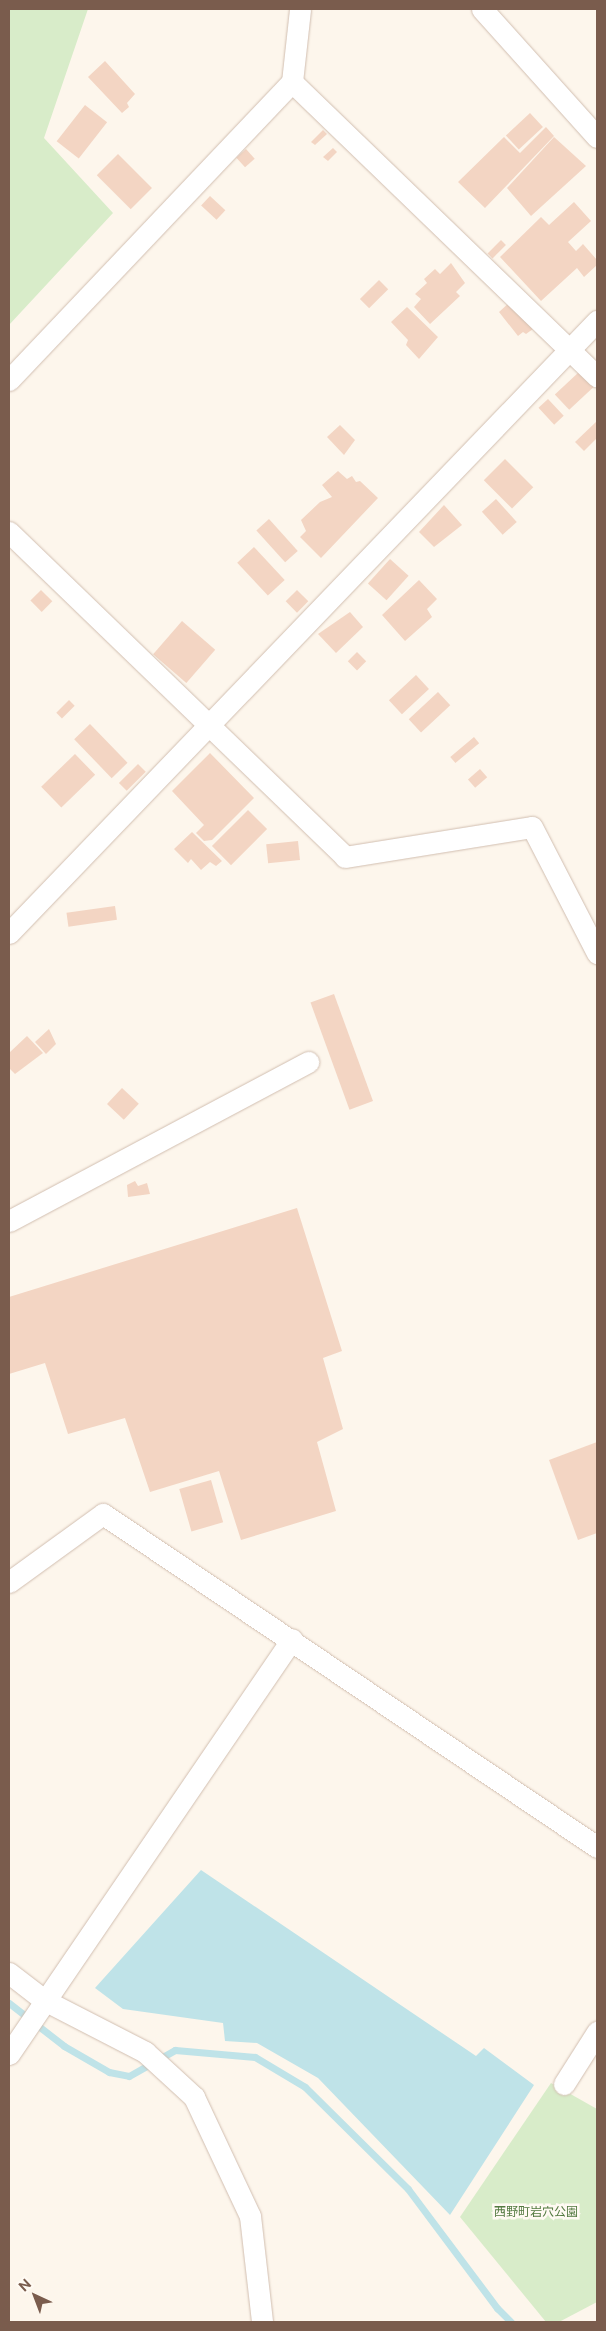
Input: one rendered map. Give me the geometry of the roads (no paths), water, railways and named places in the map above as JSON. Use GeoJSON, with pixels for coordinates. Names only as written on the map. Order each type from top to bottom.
{"type":"FeatureCollection","features":[{"type":"Feature","properties":{"kind":"street"},"geometry":{"type":"LineString","coordinates":[[9,380],[292,82],[300,9]]}},
{"type":"Feature","properties":{"kind":"street"},"geometry":{"type":"LineString","coordinates":[[482,9],[597,137]]}},
{"type":"Feature","properties":{"kind":"street"},"geometry":{"type":"LineString","coordinates":[[292,82],[597,377]]}},
{"type":"Feature","properties":{"kind":"street"},"geometry":{"type":"LineString","coordinates":[[9,933],[597,320]]}},
{"type":"Feature","properties":{"kind":"street"},"geometry":{"type":"LineString","coordinates":[[9,532],[345,857],[532,827],[597,953]]}},
{"type":"Feature","properties":{"kind":"street"},"geometry":{"type":"LineString","coordinates":[[9,1220],[308,1062]]}},
{"type":"Feature","properties":{"kind":"street"},"geometry":{"type":"LineString","coordinates":[[9,1582],[103,1514],[292,1639],[597,1847]]}},
{"type":"Feature","properties":{"kind":"street"},"geometry":{"type":"LineString","coordinates":[[9,2054],[44,2000],[292,1639]]}},
{"type":"Feature","properties":{"kind":"street"},"geometry":{"type":"LineString","coordinates":[[9,1973],[44,2000],[145,2052],[194,2097],[250,2216],[262,2322]]}},
{"type":"Feature","properties":{"kind":"street"},"geometry":{"type":"LineString","coordinates":[[564,2084],[597,2032]]}},
{"type":"Feature","properties":{"kind":"water"},"geometry":{"type":"Polygon","coordinates":[[[201,1870],[476,2056],[484,2048],[534,2085],[450,2215],[318,2078],[257,2043],[225,2041],[223,2023],[123,2009],[95,1988],[201,1870]]]}},
{"type":"Feature","properties":{"kind":"waterway"},"geometry":{"type":"LineString","coordinates":[[9,2003],[64,2046],[109,2072],[129,2076],[175,2050],[255,2057],[305,2087],[408,2189],[497,2308],[511,2322]]}},
{"type":"Feature","properties":{"kind":"park label","name":"西野町岩穴公園"},"geometry":{"type":"Point","coordinates":[536,2213]}}]}
